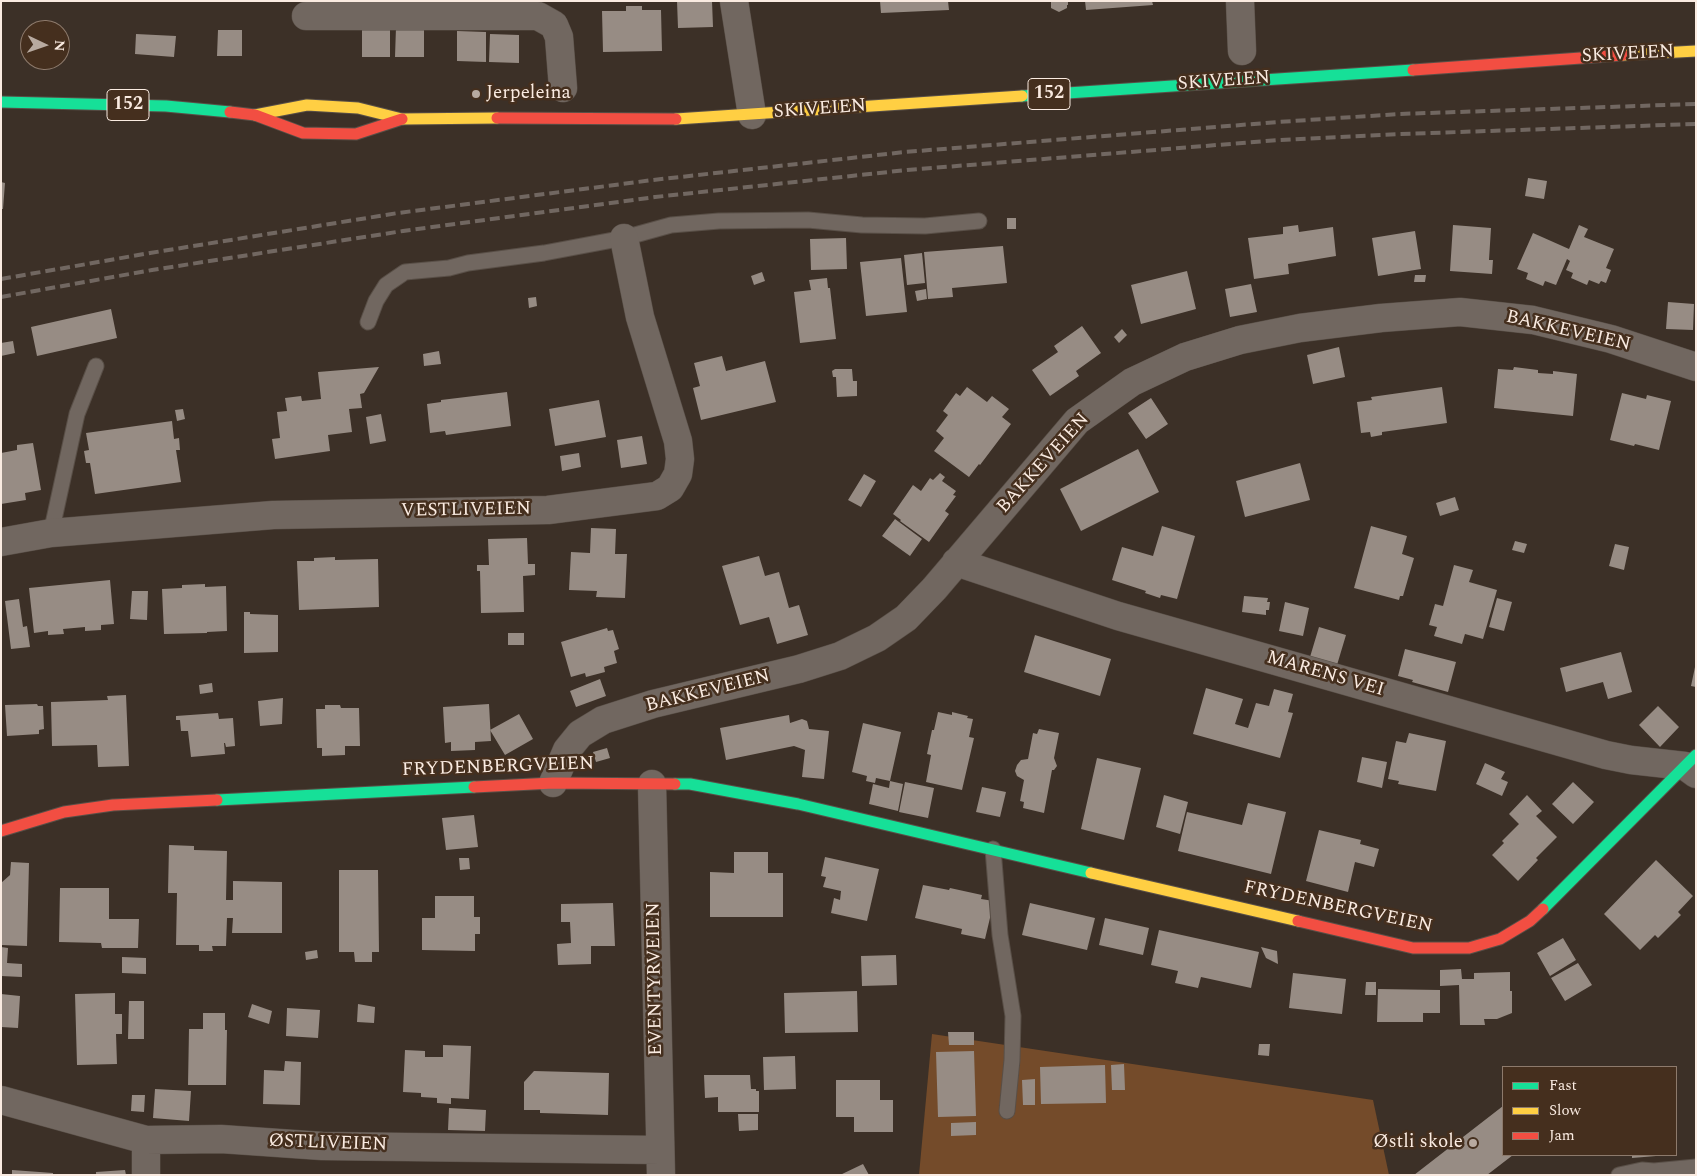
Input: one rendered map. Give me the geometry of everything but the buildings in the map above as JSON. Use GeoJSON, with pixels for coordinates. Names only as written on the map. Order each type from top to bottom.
{"type":"FeatureCollection","features":[{"type":"Feature","properties":{"kind":"main road","name":"SKIVEIEN"},"geometry":{"type":"LineString","coordinates":[[255,115],[307,105],[358,108],[402,119],[654,120],[1696,51]]}},
{"type":"Feature","properties":{"kind":"main road","name":"SKIVEIEN"},"geometry":{"type":"LineString","coordinates":[[1,102],[166,106],[255,115],[303,133],[321,134],[356,134],[402,119]]}},
{"type":"Feature","properties":{"kind":"main road","name":"FRYDENBERGVEIEN"},"geometry":{"type":"LineString","coordinates":[[1,831],[64,812],[113,805],[553,783],[690,784],[798,804],[1413,948],[1469,948],[1500,939],[1530,921],[1692,765]]}},
{"type":"Feature","properties":{"kind":"street","name":"SKIVEIEN"},"geometry":{"type":"LineString","coordinates":[[734,1],[752,115]]}},
{"type":"Feature","properties":{"kind":"street","name":"SKIVEIEN"},"geometry":{"type":"LineString","coordinates":[[1240,1],[1242,51]]}},
{"type":"Feature","properties":{"kind":"street"},"geometry":{"type":"LineString","coordinates":[[306,16],[538,16],[554,25],[559,36],[563,88]]}},
{"type":"Feature","properties":{"kind":"street","name":"VESTLIVEIEN"},"geometry":{"type":"LineString","coordinates":[[1,542],[50,533],[273,515],[548,510],[657,496],[670,488],[678,474],[680,459],[678,441],[640,317],[624,238]]}},
{"type":"Feature","properties":{"kind":"street","name":"BAKKEVEIEN"},"geometry":{"type":"LineString","coordinates":[[553,783],[566,750],[580,734],[603,720],[653,704],[799,669],[840,656],[877,638],[906,618],[934,589],[1077,421],[1132,382],[1185,357],[1240,340],[1300,328],[1381,318],[1460,312],[1541,322],[1611,339],[1696,367]]}},
{"type":"Feature","properties":{"kind":"street","name":"MARENS VEI"},"geometry":{"type":"LineString","coordinates":[[956,562],[1118,616],[1606,755],[1639,761],[1692,765]]}},
{"type":"Feature","properties":{"kind":"street","name":"EVENTYRVEIEN"},"geometry":{"type":"LineString","coordinates":[[652,784],[660,1163]]}},
{"type":"Feature","properties":{"kind":"street","name":"ØSTLIVEIEN"},"geometry":{"type":"LineString","coordinates":[[1,1100],[146,1140],[221,1139],[660,1163]]}},
{"type":"Feature","properties":{"kind":"street"},"geometry":{"type":"LineString","coordinates":[[146,1140],[146,1175]]}},
{"type":"Feature","properties":{"kind":"lane"},"geometry":{"type":"LineString","coordinates":[[368,322],[376,301],[386,285],[405,272],[449,268],[468,263],[544,254],[624,238],[671,225],[719,221],[808,220],[862,225],[925,226],[979,222]]}},
{"type":"Feature","properties":{"kind":"lane"},"geometry":{"type":"LineString","coordinates":[[50,533],[76,414],[96,366]]}},
{"type":"Feature","properties":{"kind":"lane"},"geometry":{"type":"LineString","coordinates":[[993,849],[1000,935],[1013,1016],[1012,1060],[1007,1111]]}},
{"type":"Feature","properties":{"kind":"lane"},"geometry":{"type":"LineString","coordinates":[[1618,1175],[1642,1170],[1653,1173],[1696,1167]]}},
{"type":"Feature","properties":{"kind":"shaded area"},"geometry":{"type":"Polygon","coordinates":[[[932,1034],[1373,1100],[1389,1175],[919,1175],[932,1034]]]}},
{"type":"Feature","properties":{"kind":"railway"},"geometry":{"type":"LineString","coordinates":[[1,279],[398,213],[653,180],[905,152],[1399,114],[1696,104]]}},
{"type":"Feature","properties":{"kind":"railway"},"geometry":{"type":"LineString","coordinates":[[1,297],[152,270],[403,231],[655,197],[907,170],[1279,140],[1696,124]]}},
{"type":"Feature","properties":{"kind":"traffic: fast"},"geometry":{"type":"LineString","coordinates":[[1022,96],[1413,70]]}},
{"type":"Feature","properties":{"kind":"traffic: fast"},"geometry":{"type":"LineString","coordinates":[[1,102],[166,106],[230,112]]}},
{"type":"Feature","properties":{"kind":"traffic: fast"},"geometry":{"type":"LineString","coordinates":[[1543,909],[1696,755]]}},
{"type":"Feature","properties":{"kind":"traffic: fast"},"geometry":{"type":"LineString","coordinates":[[675,784],[690,784],[798,804],[1091,873]]}},
{"type":"Feature","properties":{"kind":"traffic: fast"},"geometry":{"type":"LineString","coordinates":[[217,800],[474,787]]}},
{"type":"Feature","properties":{"kind":"traffic: slow"},"geometry":{"type":"LineString","coordinates":[[1623,55],[1696,51]]}},
{"type":"Feature","properties":{"kind":"traffic: slow"},"geometry":{"type":"LineString","coordinates":[[676,119],[1022,96]]}},
{"type":"Feature","properties":{"kind":"traffic: slow"},"geometry":{"type":"LineString","coordinates":[[255,115],[307,105],[358,108],[402,119],[497,118]]}},
{"type":"Feature","properties":{"kind":"traffic: slow"},"geometry":{"type":"LineString","coordinates":[[1091,873],[1298,921]]}},
{"type":"Feature","properties":{"kind":"traffic: jam"},"geometry":{"type":"LineString","coordinates":[[1413,70],[1623,55]]}},
{"type":"Feature","properties":{"kind":"traffic: jam"},"geometry":{"type":"LineString","coordinates":[[230,112],[255,115],[303,133],[356,134],[402,119]]}},
{"type":"Feature","properties":{"kind":"traffic: jam"},"geometry":{"type":"LineString","coordinates":[[497,118],[676,119]]}},
{"type":"Feature","properties":{"kind":"traffic: jam"},"geometry":{"type":"LineString","coordinates":[[474,787],[553,783],[675,784]]}},
{"type":"Feature","properties":{"kind":"traffic: jam"},"geometry":{"type":"LineString","coordinates":[[1,831],[64,812],[113,805],[217,800]]}},
{"type":"Feature","properties":{"kind":"traffic: jam"},"geometry":{"type":"LineString","coordinates":[[1298,921],[1413,948],[1469,948],[1500,939],[1530,921],[1543,909]]}},
{"type":"Feature","properties":{"kind":"place","name":"Jerpeleina"},"geometry":{"type":"Point","coordinates":[476,94]}},
{"type":"Feature","properties":{"kind":"place","name":"Østli skole"},"geometry":{"type":"Point","coordinates":[1473,1143]}}]}
